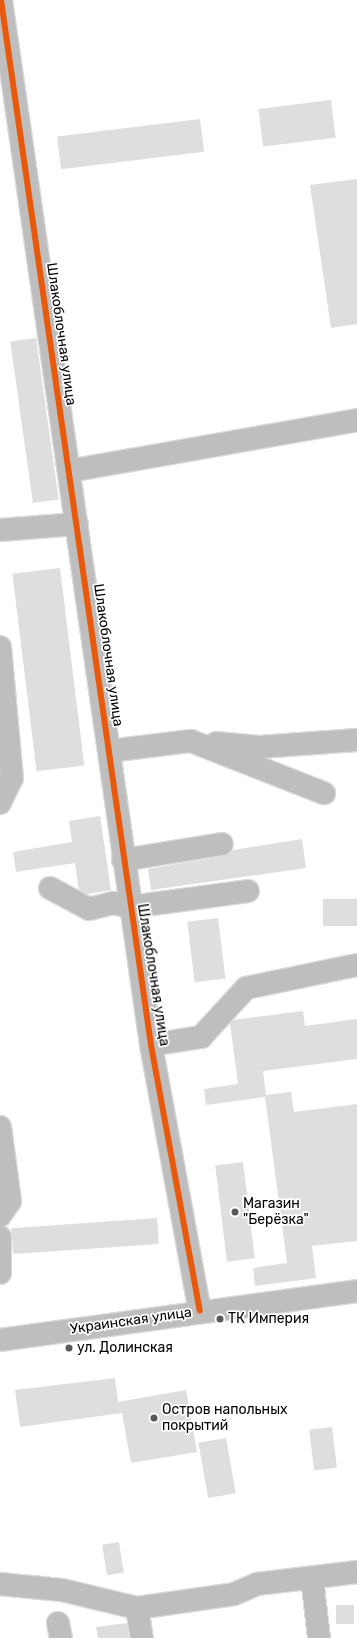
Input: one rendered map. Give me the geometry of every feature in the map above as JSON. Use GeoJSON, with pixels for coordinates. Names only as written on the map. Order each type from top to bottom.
{"type":"FeatureCollection","features":[{"type":"Feature","properties":{"kind":"street","name":"Шлакоблочная улица"},"geometry":{"type":"LineString","coordinates":[[1,0],[77,524],[130,907],[151,1045],[200,1311]]}},
{"type":"Feature","properties":{"kind":"street"},"geometry":{"type":"LineString","coordinates":[[69,471],[357,420]]}},
{"type":"Feature","properties":{"kind":"street"},"geometry":{"type":"LineString","coordinates":[[0,530],[77,524]]}},
{"type":"Feature","properties":{"kind":"street"},"geometry":{"type":"LineString","coordinates":[[0,647],[12,778],[0,803]]}},
{"type":"Feature","properties":{"kind":"street"},"geometry":{"type":"LineString","coordinates":[[109,751],[191,741],[259,746],[357,740]]}},
{"type":"Feature","properties":{"kind":"street"},"geometry":{"type":"LineString","coordinates":[[191,741],[324,793]]}},
{"type":"Feature","properties":{"kind":"street"},"geometry":{"type":"LineString","coordinates":[[123,860],[222,844]]}},
{"type":"Feature","properties":{"kind":"street"},"geometry":{"type":"LineString","coordinates":[[50,888],[90,908],[113,903],[130,907],[248,891]]}},
{"type":"Feature","properties":{"kind":"street"},"geometry":{"type":"LineString","coordinates":[[151,1045],[201,1038],[246,988],[357,966]]}},
{"type":"Feature","properties":{"kind":"street"},"geometry":{"type":"LineString","coordinates":[[0,1127],[10,1201],[0,1216]]}},
{"type":"Feature","properties":{"kind":"street"},"geometry":{"type":"LineString","coordinates":[[0,1237],[0,1273]]}},
{"type":"Feature","properties":{"kind":"street","name":"Украинская улица"},"geometry":{"type":"LineString","coordinates":[[0,1340],[200,1311],[357,1291]]}},
{"type":"Feature","properties":{"kind":"street"},"geometry":{"type":"LineString","coordinates":[[0,1584],[62,1590],[137,1608],[234,1594],[257,1584],[357,1572]]}},
{"type":"Feature","properties":{"kind":"street"},"geometry":{"type":"LineString","coordinates":[[312,1578],[319,1638]]}},
{"type":"Feature","properties":{"kind":"street"},"geometry":{"type":"LineString","coordinates":[[137,1608],[142,1638]]}},
{"type":"Feature","properties":{"kind":"building"},"geometry":{"type":"Polygon","coordinates":[[[331,100],[336,138],[263,147],[259,109],[331,100]]]}},
{"type":"Feature","properties":{"kind":"building"},"geometry":{"type":"Polygon","coordinates":[[[200,119],[204,152],[61,169],[57,137],[200,119]]]}},
{"type":"Feature","properties":{"kind":"building"},"geometry":{"type":"Polygon","coordinates":[[[357,179],[357,324],[331,328],[310,185],[357,179]]]}},
{"type":"Feature","properties":{"kind":"building"},"geometry":{"type":"Polygon","coordinates":[[[36,338],[59,499],[33,503],[10,342],[36,338]]]}},
{"type":"Feature","properties":{"kind":"building"},"geometry":{"type":"Polygon","coordinates":[[[60,568],[84,766],[37,771],[12,574],[60,568]]]}},
{"type":"Feature","properties":{"kind":"building"},"geometry":{"type":"Polygon","coordinates":[[[100,816],[111,890],[88,894],[79,890],[75,863],[16,872],[13,852],[72,842],[69,821],[100,816]]]}},
{"type":"Feature","properties":{"kind":"building"},"geometry":{"type":"Polygon","coordinates":[[[302,839],[306,868],[151,890],[148,869],[224,856],[233,850],[302,839]]]}},
{"type":"Feature","properties":{"kind":"building"},"geometry":{"type":"Polygon","coordinates":[[[323,899],[357,899],[357,926],[323,926],[323,899]]]}},
{"type":"Feature","properties":{"kind":"building"},"geometry":{"type":"Polygon","coordinates":[[[218,918],[225,979],[195,982],[187,922],[218,918]]]}},
{"type":"Feature","properties":{"kind":"building"},"geometry":{"type":"Polygon","coordinates":[[[303,1011],[305,1026],[357,1019],[357,1059],[263,1071],[266,1095],[291,1092],[294,1112],[357,1104],[357,1241],[312,1246],[316,1278],[255,1286],[253,1268],[287,1263],[265,1097],[206,1105],[204,1089],[238,1084],[230,1024],[233,1020],[303,1011]]]}},
{"type":"Feature","properties":{"kind":"building","name":"Магазин \"Берёзка\""},"geometry":{"type":"Polygon","coordinates":[[[243,1162],[255,1258],[227,1262],[215,1165],[243,1162]]]}},
{"type":"Feature","properties":{"kind":"building"},"geometry":{"type":"Polygon","coordinates":[[[157,1218],[159,1244],[13,1254],[11,1228],[157,1218]]]}},
{"type":"Feature","properties":{"kind":"building"},"geometry":{"type":"Polygon","coordinates":[[[115,1378],[118,1402],[186,1390],[197,1452],[131,1463],[122,1413],[20,1427],[15,1390],[115,1378]]]}},
{"type":"Feature","properties":{"kind":"building"},"geometry":{"type":"Polygon","coordinates":[[[332,1427],[337,1468],[314,1470],[309,1430],[332,1427]]]}},
{"type":"Feature","properties":{"kind":"building"},"geometry":{"type":"Polygon","coordinates":[[[226,1438],[236,1493],[208,1498],[198,1443],[226,1438]]]}},
{"type":"Feature","properties":{"kind":"building"},"geometry":{"type":"Polygon","coordinates":[[[119,1542],[124,1573],[107,1575],[102,1545],[119,1542]]]}},
{"type":"Feature","properties":{"kind":"building"},"geometry":{"type":"Polygon","coordinates":[[[336,1605],[354,1605],[354,1624],[336,1624],[336,1605]]]}},
{"type":"Feature","properties":{"kind":"building"},"geometry":{"type":"Polygon","coordinates":[[[127,1623],[129,1638],[98,1638],[96,1627],[127,1623]]]}},
{"type":"Feature","properties":{"kind":"cycle path"},"geometry":{"type":"LineString","coordinates":[[1,0],[151,1045],[200,1311]]}},
{"type":"Feature","properties":{"kind":"place","name":"Магазин \"Берёзка\""},"geometry":{"type":"Point","coordinates":[235,1212]}},
{"type":"Feature","properties":{"kind":"place","name":"ТК Империя"},"geometry":{"type":"Point","coordinates":[220,1319]}},
{"type":"Feature","properties":{"kind":"place","name":"ул. Долинская"},"geometry":{"type":"Point","coordinates":[69,1348]}},
{"type":"Feature","properties":{"kind":"place","name":"Остров напольных покрытий"},"geometry":{"type":"Point","coordinates":[154,1418]}}]}
